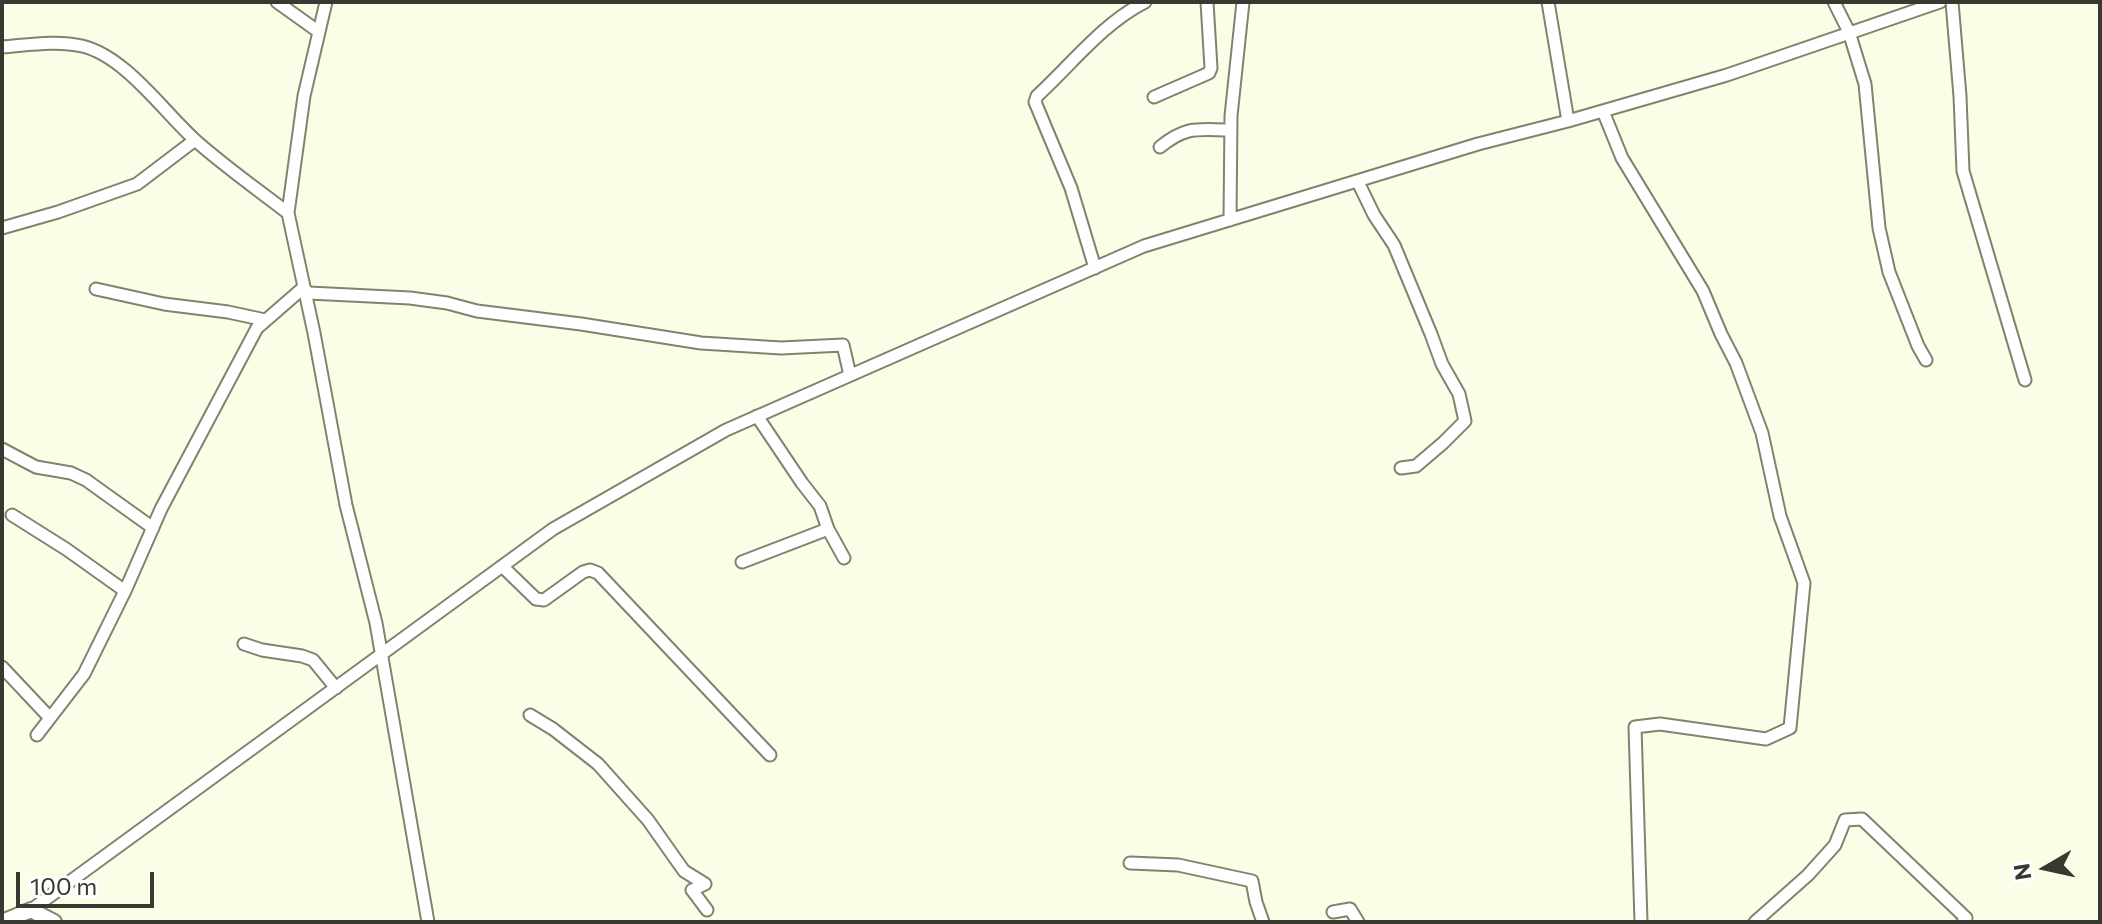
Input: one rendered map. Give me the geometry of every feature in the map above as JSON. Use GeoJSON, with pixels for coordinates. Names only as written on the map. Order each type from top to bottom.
{"type":"FeatureCollection","features":[{"type":"Feature","properties":{"kind":"street"},"geometry":{"type":"LineString","coordinates":[[277,2],[319,32]]}},
{"type":"Feature","properties":{"kind":"street"},"geometry":{"type":"LineString","coordinates":[[326,2],[304,96],[288,213],[346,505],[367,582],[428,922]]}},
{"type":"Feature","properties":{"kind":"street"},"geometry":{"type":"LineString","coordinates":[[1095,268],[1071,188],[1035,102],[1037,96],[1094,38],[1145,2]]}},
{"type":"Feature","properties":{"kind":"street"},"geometry":{"type":"LineString","coordinates":[[1154,97],[1209,73],[1207,2]]}},
{"type":"Feature","properties":{"kind":"street"},"geometry":{"type":"LineString","coordinates":[[1230,220],[1231,130],[1243,2]]}},
{"type":"Feature","properties":{"kind":"street"},"geometry":{"type":"LineString","coordinates":[[1548,2],[1568,121]]}},
{"type":"Feature","properties":{"kind":"street"},"geometry":{"type":"LineString","coordinates":[[1834,2],[1849,32],[1865,84],[1879,228],[1889,272],[1926,360]]}},
{"type":"Feature","properties":{"kind":"street"},"geometry":{"type":"LineString","coordinates":[[2,922],[31,910],[553,529],[726,430],[1144,246],[1478,144],[1727,75],[1940,2]]}},
{"type":"Feature","properties":{"kind":"street"},"geometry":{"type":"LineString","coordinates":[[1952,2],[1963,171],[2025,380]]}},
{"type":"Feature","properties":{"kind":"street"},"geometry":{"type":"LineString","coordinates":[[2,47],[58,43],[82,46],[109,57],[195,140],[288,213]]}},
{"type":"Feature","properties":{"kind":"street"},"geometry":{"type":"LineString","coordinates":[[1605,116],[1622,158],[1703,291],[1736,363],[1762,433],[1780,516],[1804,583],[1790,728],[1766,739],[1660,724],[1635,727],[1641,922]]}},
{"type":"Feature","properties":{"kind":"street"},"geometry":{"type":"LineString","coordinates":[[1160,147],[1174,135],[1187,130],[1231,130]]}},
{"type":"Feature","properties":{"kind":"street"},"geometry":{"type":"LineString","coordinates":[[2,228],[137,184],[195,140]]}},
{"type":"Feature","properties":{"kind":"street"},"geometry":{"type":"LineString","coordinates":[[1358,182],[1374,215],[1394,245],[1442,364],[1459,394],[1465,421],[1416,466],[1401,468]]}},
{"type":"Feature","properties":{"kind":"street"},"geometry":{"type":"LineString","coordinates":[[303,288],[309,293],[447,303],[477,311],[701,343],[781,348],[843,345],[850,375]]}},
{"type":"Feature","properties":{"kind":"street"},"geometry":{"type":"LineString","coordinates":[[37,735],[84,674],[161,509],[257,328],[303,288]]}},
{"type":"Feature","properties":{"kind":"street"},"geometry":{"type":"LineString","coordinates":[[96,289],[164,304],[265,320]]}},
{"type":"Feature","properties":{"kind":"street"},"geometry":{"type":"LineString","coordinates":[[757,416],[820,506],[844,558]]}},
{"type":"Feature","properties":{"kind":"street"},"geometry":{"type":"LineString","coordinates":[[2,449],[36,467],[71,473],[86,480],[153,528]]}},
{"type":"Feature","properties":{"kind":"street"},"geometry":{"type":"LineString","coordinates":[[12,515],[125,591]]}},
{"type":"Feature","properties":{"kind":"street"},"geometry":{"type":"LineString","coordinates":[[742,562],[828,529]]}},
{"type":"Feature","properties":{"kind":"street"},"geometry":{"type":"LineString","coordinates":[[502,566],[536,599],[544,600],[583,572],[590,570],[598,573],[770,755]]}},
{"type":"Feature","properties":{"kind":"street"},"geometry":{"type":"LineString","coordinates":[[244,644],[313,660],[336,688]]}},
{"type":"Feature","properties":{"kind":"street"},"geometry":{"type":"LineString","coordinates":[[2,667],[50,718]]}},
{"type":"Feature","properties":{"kind":"street"},"geometry":{"type":"LineString","coordinates":[[530,715],[598,764],[648,820],[684,871],[705,884],[692,890],[707,910]]}},
{"type":"Feature","properties":{"kind":"street"},"geometry":{"type":"LineString","coordinates":[[1755,922],[1808,875],[1835,845],[1845,820],[1862,819],[1966,918],[1963,922]]}},
{"type":"Feature","properties":{"kind":"street"},"geometry":{"type":"LineString","coordinates":[[1130,863],[1178,865],[1252,881],[1263,922]]}},
{"type":"Feature","properties":{"kind":"street"},"geometry":{"type":"LineString","coordinates":[[1333,912],[1350,909],[1358,922]]}},
{"type":"Feature","properties":{"kind":"street"},"geometry":{"type":"LineString","coordinates":[[31,910],[54,922]]}}]}
